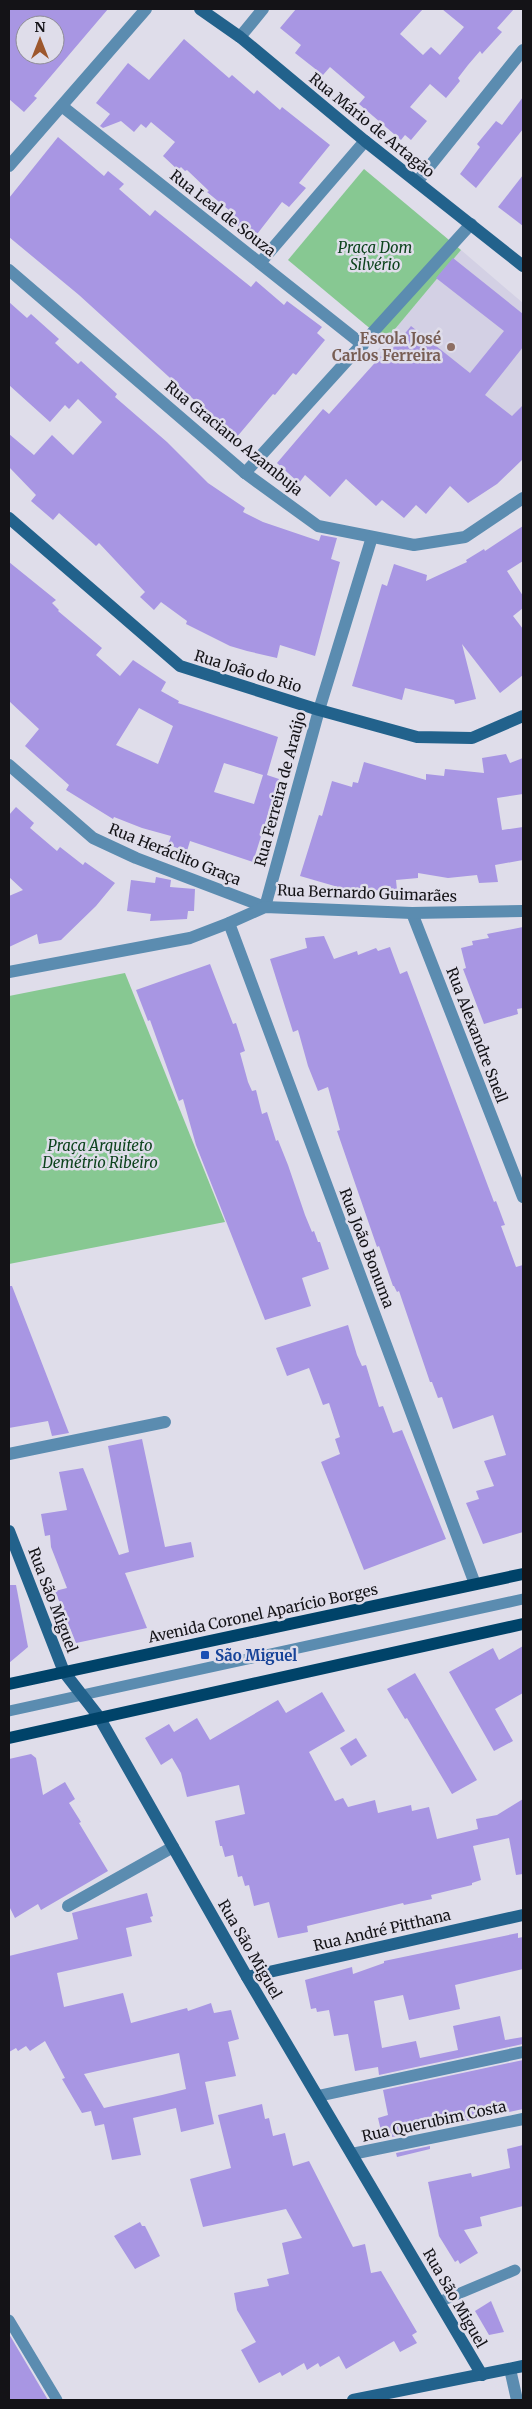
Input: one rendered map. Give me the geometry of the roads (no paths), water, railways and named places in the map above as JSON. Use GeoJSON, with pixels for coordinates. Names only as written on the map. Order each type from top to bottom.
{"type":"FeatureCollection","features":[{"type":"Feature","properties":{"kind":"main road","name":"Avenida Coronel Aparício Borges"},"geometry":{"type":"LineString","coordinates":[[9,1684],[523,1574]]}},
{"type":"Feature","properties":{"kind":"main road"},"geometry":{"type":"LineString","coordinates":[[9,1738],[523,1624]]}},
{"type":"Feature","properties":{"kind":"street"},"geometry":{"type":"LineString","coordinates":[[9,166],[63,107],[146,9]]}},
{"type":"Feature","properties":{"kind":"street","name":"Rua Mário de Artagão"},"geometry":{"type":"LineString","coordinates":[[200,9],[240,37],[365,142],[523,266]]}},
{"type":"Feature","properties":{"kind":"street"},"geometry":{"type":"LineString","coordinates":[[240,37],[263,9]]}},
{"type":"Feature","properties":{"kind":"street"},"geometry":{"type":"LineString","coordinates":[[417,182],[523,50]]}},
{"type":"Feature","properties":{"kind":"street","name":"Rua Leal de Souza"},"geometry":{"type":"LineString","coordinates":[[63,107],[364,345]]}},
{"type":"Feature","properties":{"kind":"street"},"geometry":{"type":"LineString","coordinates":[[260,263],[365,142]]}},
{"type":"Feature","properties":{"kind":"street"},"geometry":{"type":"LineString","coordinates":[[245,473],[364,345],[471,224]]}},
{"type":"Feature","properties":{"kind":"street","name":"Rua Graciano Azambuja"},"geometry":{"type":"LineString","coordinates":[[9,270],[245,473],[318,526],[414,545],[465,537],[523,498]]}},
{"type":"Feature","properties":{"kind":"street","name":"Rua João do Rio"},"geometry":{"type":"LineString","coordinates":[[9,518],[180,666],[319,710],[417,737],[472,738],[523,716]]}},
{"type":"Feature","properties":{"kind":"street","name":"Rua Ferreira de Araújo"},"geometry":{"type":"LineString","coordinates":[[265,907],[319,710],[372,537]]}},
{"type":"Feature","properties":{"kind":"street","name":"Rua Heráclito Graça"},"geometry":{"type":"LineString","coordinates":[[9,765],[93,838],[136,858],[265,907]]}},
{"type":"Feature","properties":{"kind":"street","name":"Rua Bernardo Guimarães"},"geometry":{"type":"LineString","coordinates":[[9,972],[190,938],[229,924],[265,907],[412,913],[523,911]]}},
{"type":"Feature","properties":{"kind":"street","name":"Rua Alexandre Snell"},"geometry":{"type":"LineString","coordinates":[[412,913],[523,1197]]}},
{"type":"Feature","properties":{"kind":"street","name":"Rua João Bonuma"},"geometry":{"type":"LineString","coordinates":[[229,924],[475,1584]]}},
{"type":"Feature","properties":{"kind":"street"},"geometry":{"type":"LineString","coordinates":[[9,1454],[165,1422]]}},
{"type":"Feature","properties":{"kind":"street","name":"Rua São Miguel"},"geometry":{"type":"LineString","coordinates":[[9,1531],[64,1672],[99,1718],[247,1977],[482,2375]]}},
{"type":"Feature","properties":{"kind":"street"},"geometry":{"type":"LineString","coordinates":[[68,1906],[173,1847]]}},
{"type":"Feature","properties":{"kind":"street","name":"Rua André Pitthana"},"geometry":{"type":"LineString","coordinates":[[247,1977],[523,1915]]}},
{"type":"Feature","properties":{"kind":"street"},"geometry":{"type":"LineString","coordinates":[[318,2096],[523,2052]]}},
{"type":"Feature","properties":{"kind":"street","name":"Rua Querubim Costa"},"geometry":{"type":"LineString","coordinates":[[352,2154],[523,2119]]}},
{"type":"Feature","properties":{"kind":"street"},"geometry":{"type":"LineString","coordinates":[[353,2400],[523,2366]]}},
{"type":"Feature","properties":{"kind":"street"},"geometry":{"type":"LineString","coordinates":[[510,2369],[517,2400]]}},
{"type":"Feature","properties":{"kind":"lane"},"geometry":{"type":"LineString","coordinates":[[9,1711],[523,1599]]}},
{"type":"Feature","properties":{"kind":"lane"},"geometry":{"type":"LineString","coordinates":[[439,2302],[515,2270]]}},
{"type":"Feature","properties":{"kind":"lane"},"geometry":{"type":"LineString","coordinates":[[9,2320],[57,2400]]}},
{"type":"Feature","properties":{"kind":"place","name":"Escola José Carlos Ferreira"},"geometry":{"type":"Point","coordinates":[451,347]}},
{"type":"Feature","properties":{"kind":"place","name":"São Miguel"},"geometry":{"type":"Point","coordinates":[205,1655]}},
{"type":"Feature","properties":{"kind":"park label","name":"Praça Dom Silvério"},"geometry":{"type":"Point","coordinates":[375,256]}},
{"type":"Feature","properties":{"kind":"park label","name":"Praça Arquiteto Demétrio Ribeiro"},"geometry":{"type":"Point","coordinates":[100,1154]}}]}
